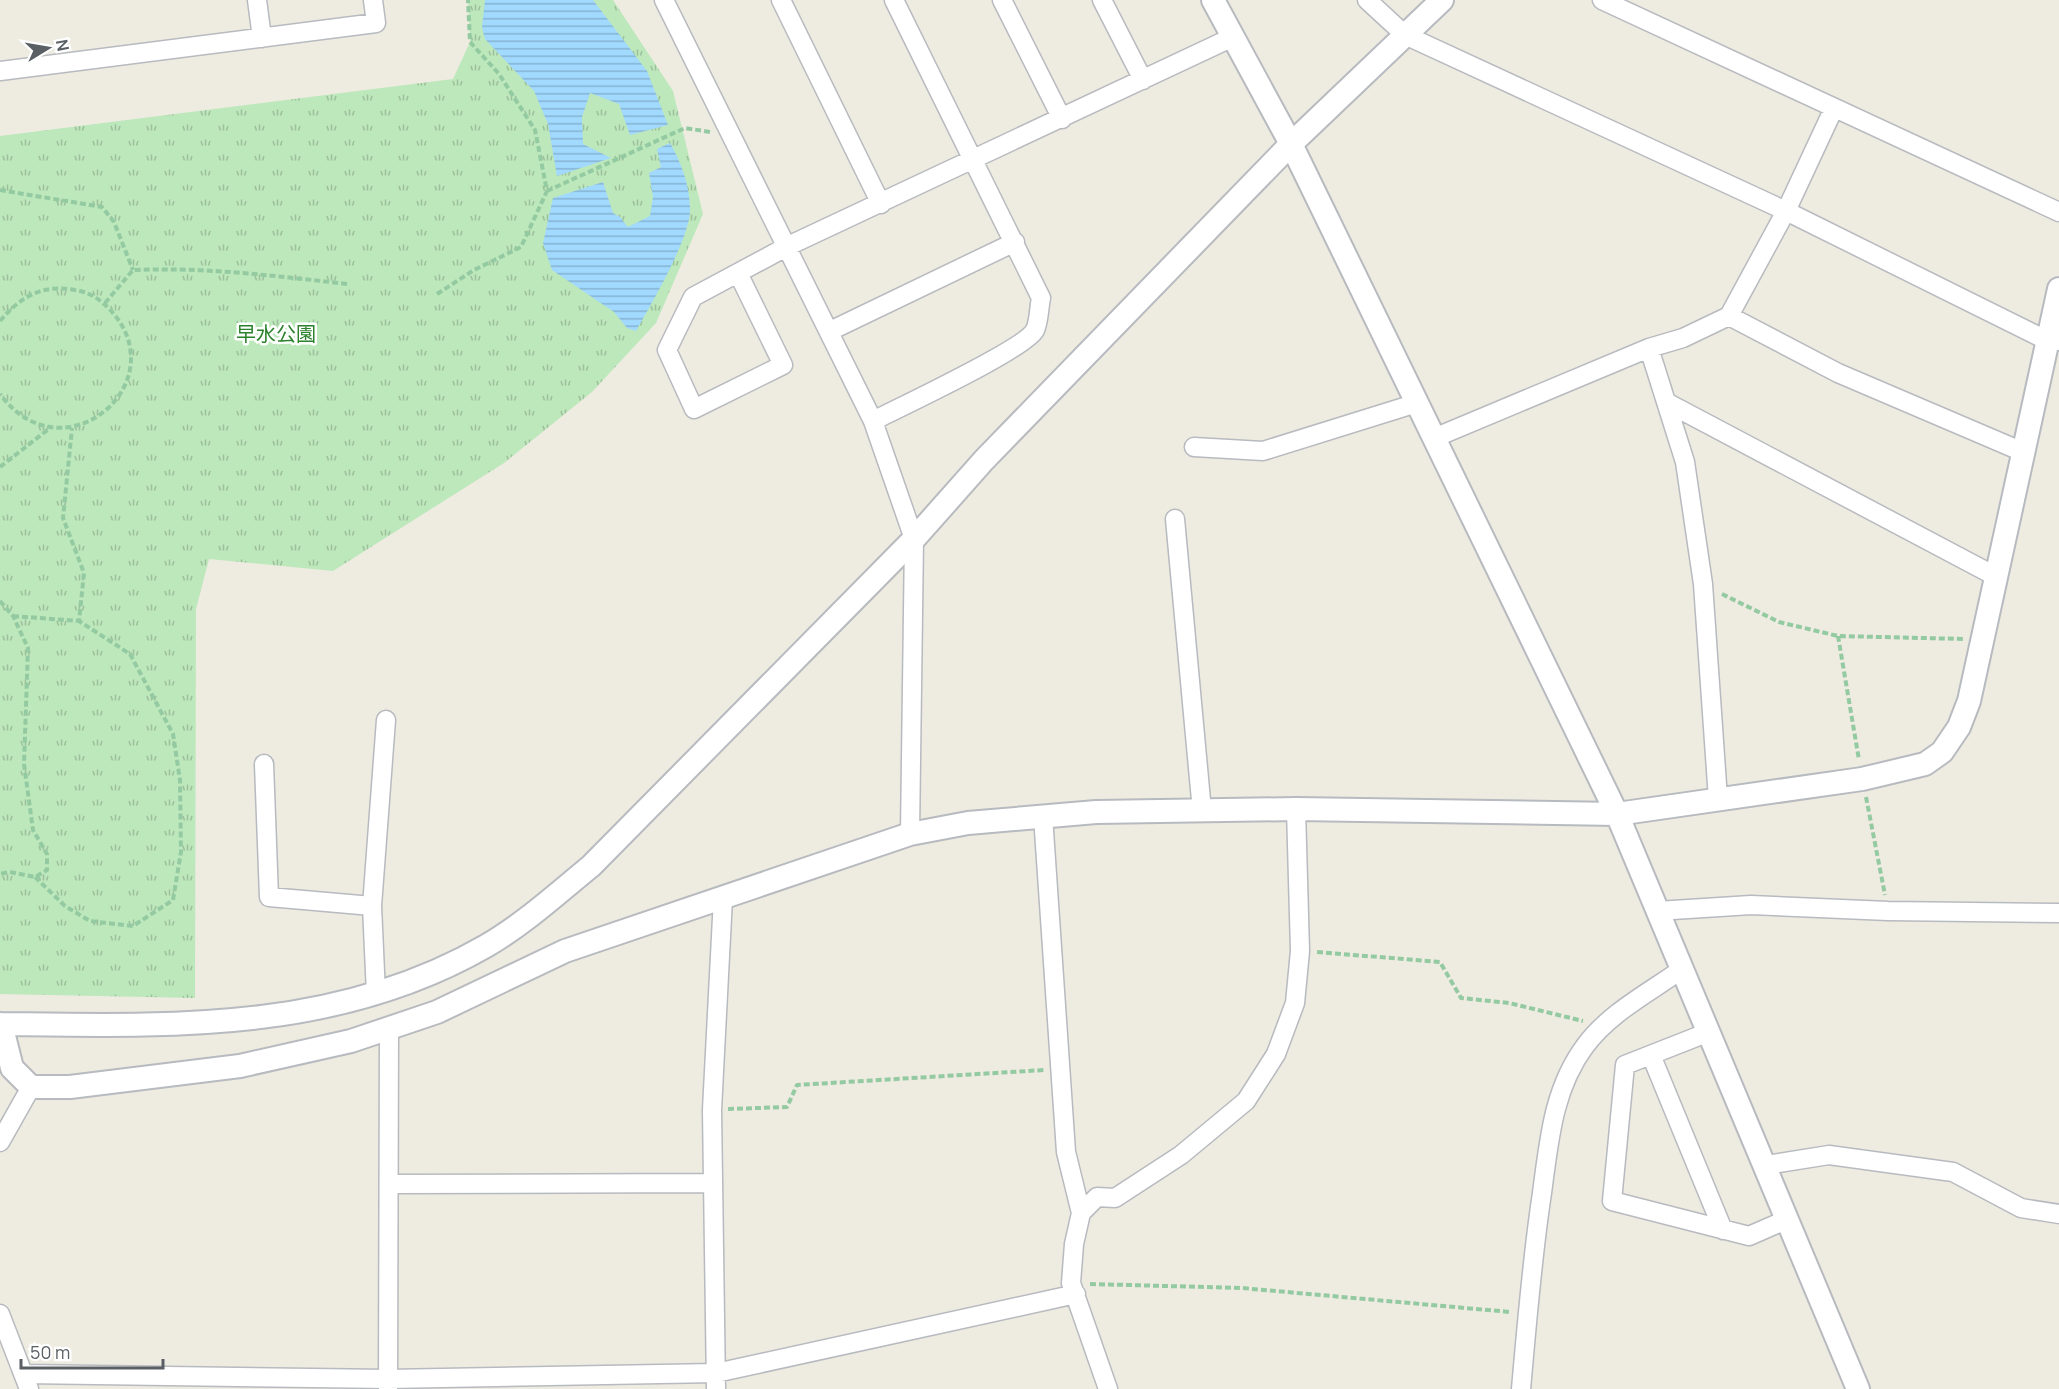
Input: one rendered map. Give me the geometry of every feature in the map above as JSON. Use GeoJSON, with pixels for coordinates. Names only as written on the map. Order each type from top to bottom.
{"type":"FeatureCollection","features":[{"type":"Feature","properties":{"kind":"street"},"geometry":{"type":"LineString","coordinates":[[257,0],[262,38]]}},
{"type":"Feature","properties":{"kind":"street"},"geometry":{"type":"LineString","coordinates":[[0,71],[376,23],[373,0]]}},
{"type":"Feature","properties":{"kind":"street"},"geometry":{"type":"LineString","coordinates":[[664,0],[789,246],[873,421],[914,539],[910,834]]}},
{"type":"Feature","properties":{"kind":"street"},"geometry":{"type":"LineString","coordinates":[[781,0],[881,204]]}},
{"type":"Feature","properties":{"kind":"street"},"geometry":{"type":"LineString","coordinates":[[873,421],[998,357],[1035,330],[1041,298],[894,0]]}},
{"type":"Feature","properties":{"kind":"street"},"geometry":{"type":"LineString","coordinates":[[1002,0],[1062,119]]}},
{"type":"Feature","properties":{"kind":"street"},"geometry":{"type":"LineString","coordinates":[[1102,0],[1143,80]]}},
{"type":"Feature","properties":{"kind":"street"},"geometry":{"type":"LineString","coordinates":[[1213,0],[1291,144],[1617,814],[1858,1389]]}},
{"type":"Feature","properties":{"kind":"street"},"geometry":{"type":"LineString","coordinates":[[1367,0],[1405,35],[1785,211],[2053,341]]}},
{"type":"Feature","properties":{"kind":"street"},"geometry":{"type":"LineString","coordinates":[[1442,0],[1291,144],[984,460],[914,539],[591,866],[539,909],[487,945],[434,971],[376,994],[314,1010],[213,1023],[148,1026],[0,1024],[12,1068],[31,1087],[70,1087],[240,1066],[310,1052],[437,1012],[565,951],[910,834],[968,823],[1096,812],[1296,809],[1617,814],[1862,779],[1925,764],[1942,752],[1959,727],[1969,701],[2023,452],[2053,341],[2059,289]]}},
{"type":"Feature","properties":{"kind":"street"},"geometry":{"type":"LineString","coordinates":[[1602,0],[2059,212]]}},
{"type":"Feature","properties":{"kind":"street"},"geometry":{"type":"LineString","coordinates":[[738,273],[783,365],[694,409],[667,350],[693,297],[738,273],[789,246],[1233,37]]}},
{"type":"Feature","properties":{"kind":"street"},"geometry":{"type":"LineString","coordinates":[[1434,438],[1649,348],[1683,338],[1729,316],[1785,211],[1834,108]]}},
{"type":"Feature","properties":{"kind":"street"},"geometry":{"type":"LineString","coordinates":[[830,331],[1015,242]]}},
{"type":"Feature","properties":{"kind":"street"},"geometry":{"type":"LineString","coordinates":[[1729,316],[1838,373],[2023,452]]}},
{"type":"Feature","properties":{"kind":"street"},"geometry":{"type":"LineString","coordinates":[[1649,348],[1685,462],[1703,585],[1718,799]]}},
{"type":"Feature","properties":{"kind":"street"},"geometry":{"type":"LineString","coordinates":[[1666,402],[1995,576]]}},
{"type":"Feature","properties":{"kind":"street"},"geometry":{"type":"LineString","coordinates":[[1194,447],[1263,451],[1417,403]]}},
{"type":"Feature","properties":{"kind":"street"},"geometry":{"type":"LineString","coordinates":[[1175,519],[1202,811]]}},
{"type":"Feature","properties":{"kind":"street"},"geometry":{"type":"LineString","coordinates":[[376,994],[372,906],[386,720]]}},
{"type":"Feature","properties":{"kind":"street"},"geometry":{"type":"LineString","coordinates":[[264,764],[269,897],[372,906]]}},
{"type":"Feature","properties":{"kind":"street"},"geometry":{"type":"LineString","coordinates":[[1108,1389],[1073,1289],[1074,1244],[1082,1213],[1097,1197],[1115,1198],[1181,1155],[1246,1101],[1276,1054],[1295,1003],[1300,951],[1296,809]]}},
{"type":"Feature","properties":{"kind":"street"},"geometry":{"type":"LineString","coordinates":[[1043,816],[1066,1152],[1082,1213]]}},
{"type":"Feature","properties":{"kind":"street"},"geometry":{"type":"LineString","coordinates":[[716,1381],[712,1110],[723,898]]}},
{"type":"Feature","properties":{"kind":"street"},"geometry":{"type":"LineString","coordinates":[[1658,911],[1751,905],[1888,911],[2059,913]]}},
{"type":"Feature","properties":{"kind":"street"},"geometry":{"type":"LineString","coordinates":[[1521,1389],[1533,1248],[1554,1110],[1568,1073],[1586,1044],[1617,1015],[1682,969]]}},
{"type":"Feature","properties":{"kind":"street"},"geometry":{"type":"LineString","coordinates":[[388,1384],[389,1028]]}},
{"type":"Feature","properties":{"kind":"street"},"geometry":{"type":"LineString","coordinates":[[1709,1032],[1625,1065],[1612,1201],[1749,1236],[1788,1219]]}},
{"type":"Feature","properties":{"kind":"street"},"geometry":{"type":"LineString","coordinates":[[1651,1056],[1723,1230]]}},
{"type":"Feature","properties":{"kind":"street"},"geometry":{"type":"LineString","coordinates":[[0,1142],[31,1087]]}},
{"type":"Feature","properties":{"kind":"street"},"geometry":{"type":"LineString","coordinates":[[1766,1165],[1829,1155],[1953,1172],[2021,1208],[2059,1214]]}},
{"type":"Feature","properties":{"kind":"street"},"geometry":{"type":"LineString","coordinates":[[390,1184],[713,1183]]}},
{"type":"Feature","properties":{"kind":"street"},"geometry":{"type":"LineString","coordinates":[[0,1314],[26,1381],[388,1384],[716,1381],[1073,1289]]}},
{"type":"Feature","properties":{"kind":"path"},"geometry":{"type":"LineString","coordinates":[[437,294],[474,270],[521,247],[548,191],[535,130],[498,74],[470,42],[468,0]]}},
{"type":"Feature","properties":{"kind":"path"},"geometry":{"type":"LineString","coordinates":[[548,191],[685,128]]}},
{"type":"Feature","properties":{"kind":"path"},"geometry":{"type":"LineString","coordinates":[[0,190],[102,207],[114,222],[133,270]]}},
{"type":"Feature","properties":{"kind":"path"},"geometry":{"type":"LineString","coordinates":[[105,303],[133,270],[170,267],[348,284]]}},
{"type":"Feature","properties":{"kind":"path"},"geometry":{"type":"LineString","coordinates":[[0,321],[15,303],[29,295],[60,287],[84,291],[105,303],[121,321],[129,344],[130,366],[124,388],[111,406],[94,420],[72,428],[50,428],[28,421],[10,408],[0,394]]}},
{"type":"Feature","properties":{"kind":"path"},"geometry":{"type":"LineString","coordinates":[[0,467],[50,428]]}},
{"type":"Feature","properties":{"kind":"path"},"geometry":{"type":"LineString","coordinates":[[72,428],[63,518],[84,573],[80,621]]}},
{"type":"Feature","properties":{"kind":"path"},"geometry":{"type":"LineString","coordinates":[[1703,585],[1779,622],[1838,636],[1983,640]]}},
{"type":"Feature","properties":{"kind":"path"},"geometry":{"type":"LineString","coordinates":[[0,601],[13,616],[28,648],[24,764],[33,830],[47,854],[47,870],[35,877]]}},
{"type":"Feature","properties":{"kind":"path"},"geometry":{"type":"LineString","coordinates":[[0,874],[10,872],[35,877],[65,906],[90,921],[133,926],[173,900],[180,862],[180,780],[173,734],[130,654],[80,621],[13,616]]}},
{"type":"Feature","properties":{"kind":"path"},"geometry":{"type":"LineString","coordinates":[[1300,951],[1440,962],[1461,998],[1509,1003],[1605,1027]]}},
{"type":"Feature","properties":{"kind":"path"},"geometry":{"type":"LineString","coordinates":[[712,1110],[787,1107],[797,1085],[1060,1069]]}},
{"type":"Feature","properties":{"kind":"path"},"geometry":{"type":"LineString","coordinates":[[1073,1289],[1242,1288],[1527,1314]]}},
{"type":"Feature","properties":{"kind":"green space","name":"早水公園"},"geometry":{"type":"Polygon","coordinates":[[[468,0],[613,0],[673,91],[703,214],[656,323],[592,392],[504,463],[333,571],[209,559],[196,609],[195,998],[0,994],[0,136],[453,79],[470,42],[468,0]]]}},
{"type":"Feature","properties":{"kind":"water"},"geometry":{"type":"Polygon","coordinates":[[[485,0],[593,0],[647,71],[668,125],[630,135],[619,104],[590,93],[582,117],[583,144],[611,158],[557,176],[548,124],[534,91],[485,39],[482,27],[485,0]]]}},
{"type":"Feature","properties":{"kind":"water"},"geometry":{"type":"Polygon","coordinates":[[[670,143],[687,183],[690,200],[689,221],[669,270],[636,331],[627,328],[614,312],[552,270],[543,243],[553,198],[603,182],[613,213],[620,217],[628,227],[650,216],[653,197],[649,173],[661,167],[657,149],[670,143]]]}}]}
